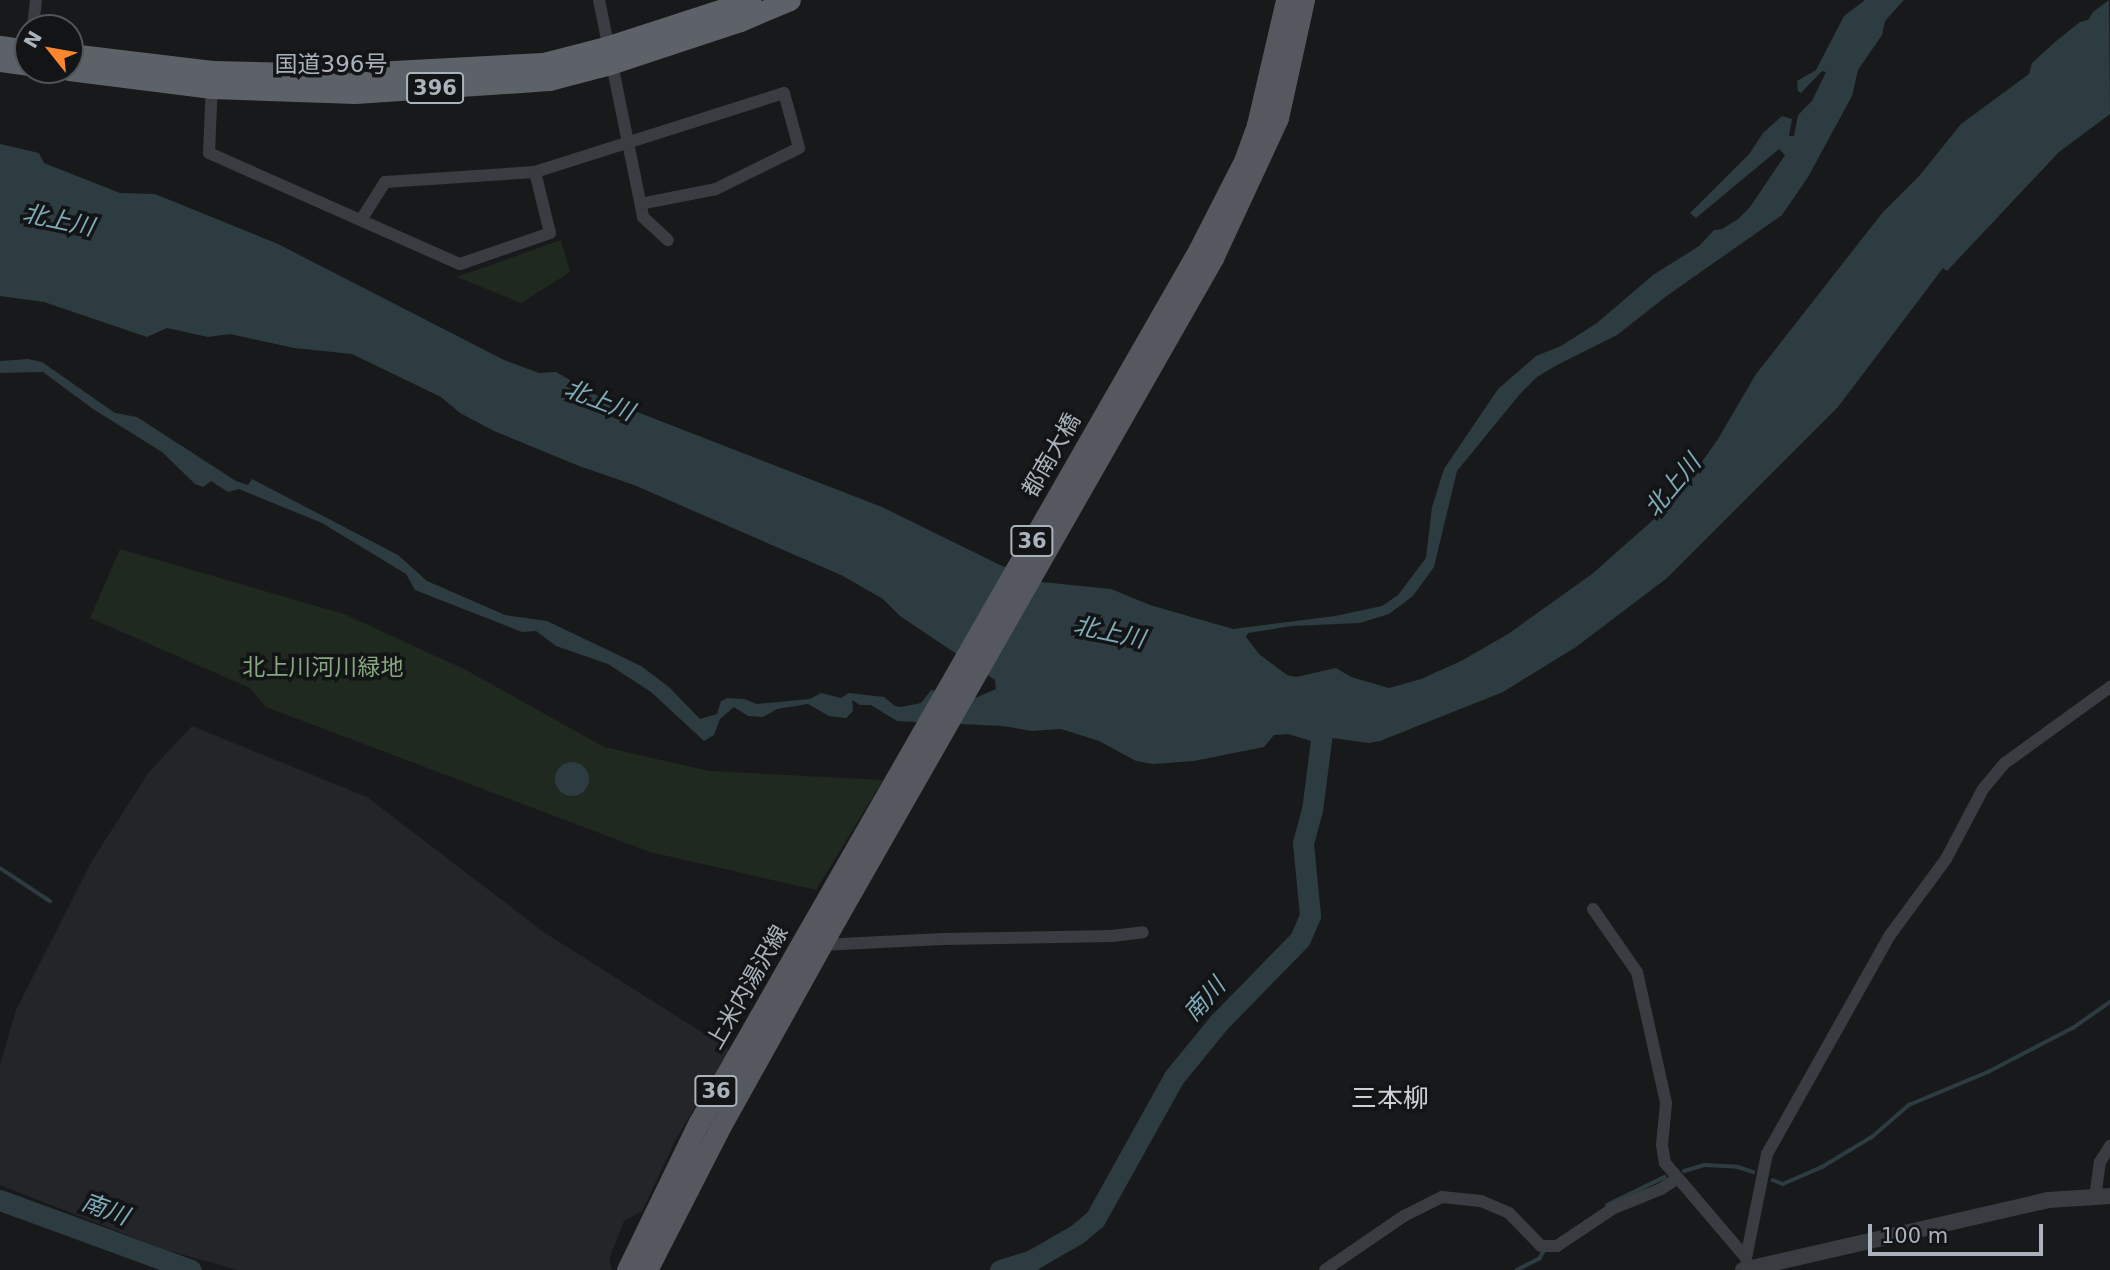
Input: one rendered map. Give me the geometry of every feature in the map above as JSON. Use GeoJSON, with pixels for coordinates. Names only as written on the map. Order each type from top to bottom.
{"type":"FeatureCollection","features":[{"type":"Feature","properties":{"kind":"highway","name":"国道396号"},"geometry":{"type":"LineString","coordinates":[[608,56],[751,0]]}},
{"type":"Feature","properties":{"kind":"highway","name":"国道396号"},"geometry":{"type":"LineString","coordinates":[[84,71],[212,79],[544,63],[608,56],[740,21],[790,0]]}},
{"type":"Feature","properties":{"kind":"highway","name":"国道396号"},"geometry":{"type":"LineString","coordinates":[[84,56],[212,79]]}},
{"type":"Feature","properties":{"kind":"main road","name":"36"},"geometry":{"type":"LineString","coordinates":[[1251,163],[1286,0]]}},
{"type":"Feature","properties":{"kind":"main road","name":"36"},"geometry":{"type":"LineString","coordinates":[[1251,163],[1278,118],[1304,0]]}},
{"type":"Feature","properties":{"kind":"main road","name":"都南大橋"},"geometry":{"type":"LineString","coordinates":[[827,918],[1198,251],[1251,163]]}},
{"type":"Feature","properties":{"kind":"main road","name":"上米内湯沢線"},"geometry":{"type":"LineString","coordinates":[[647,1270],[718,1131],[821,945],[827,918]]}},
{"type":"Feature","properties":{"kind":"main road","name":"上米内湯沢線"},"geometry":{"type":"LineString","coordinates":[[626,1270],[699,1122],[827,918]]}},
{"type":"Feature","properties":{"kind":"street"},"geometry":{"type":"LineString","coordinates":[[599,0],[608,56],[643,217],[668,240]]}},
{"type":"Feature","properties":{"kind":"street"},"geometry":{"type":"LineString","coordinates":[[212,79],[209,153],[460,264],[550,233],[535,172]]}},
{"type":"Feature","properties":{"kind":"street"},"geometry":{"type":"LineString","coordinates":[[361,220],[385,182],[535,172],[784,93],[799,148],[716,189],[640,204]]}},
{"type":"Feature","properties":{"kind":"street"},"geometry":{"type":"LineString","coordinates":[[1747,1267],[1767,1154],[1890,934],[1946,859],[1983,789],[2005,763],[2110,687]]}},
{"type":"Feature","properties":{"kind":"street"},"geometry":{"type":"LineString","coordinates":[[1593,909],[1637,972],[1666,1102],[1662,1144],[1665,1163],[1747,1267]]}},
{"type":"Feature","properties":{"kind":"street"},"geometry":{"type":"LineString","coordinates":[[821,945],[942,939],[1112,936],[1143,932]]}},
{"type":"Feature","properties":{"kind":"street"},"geometry":{"type":"LineString","coordinates":[[1747,1267],[2048,1200],[2103,1196],[2100,1162],[2110,1146]]}},
{"type":"Feature","properties":{"kind":"street"},"geometry":{"type":"LineString","coordinates":[[1325,1270],[1404,1216],[1442,1197],[1481,1201],[1509,1213],[1541,1246],[1557,1246],[1612,1209],[1661,1189],[1678,1178]]}},
{"type":"Feature","properties":{"kind":"shaded area"},"geometry":{"type":"Polygon","coordinates":[[[192,726],[367,797],[545,933],[730,1050],[677,1137],[642,1211],[624,1221],[609,1259],[612,1270],[238,1270],[163,1249],[0,1185],[0,1065],[16,1010],[93,859],[149,772],[192,726]]]}},
{"type":"Feature","properties":{"kind":"green space"},"geometry":{"type":"Polygon","coordinates":[[[561,240],[570,272],[521,303],[457,277],[561,240]]]}},
{"type":"Feature","properties":{"kind":"green space","name":"北上川河川緑地"},"geometry":{"type":"Polygon","coordinates":[[[120,549],[344,614],[466,670],[604,747],[709,771],[883,780],[816,890],[650,852],[266,707],[250,688],[90,618],[120,549]]]}},
{"type":"Feature","properties":{"kind":"water","name":"北上川"},"geometry":{"type":"Polygon","coordinates":[[[1865,0],[1904,0],[1885,21],[1882,35],[1858,70],[1852,96],[1808,177],[1782,215],[1668,295],[1617,335],[1537,377],[1520,394],[1457,471],[1434,567],[1413,596],[1389,614],[1360,623],[1292,626],[1248,633],[1246,637],[1259,654],[1287,675],[1296,677],[1336,668],[1351,677],[1389,688],[1421,679],[1461,661],[1508,634],[1592,574],[1661,513],[1687,483],[1718,439],[1756,374],[1883,212],[1920,175],[1961,124],[2029,74],[2032,63],[2080,22],[2088,20],[2093,12],[2109,0],[2110,114],[2059,152],[1947,271],[1943,268],[1838,407],[1667,578],[1576,647],[1503,692],[1380,741],[1369,743],[1332,738],[1311,741],[1288,734],[1274,735],[1264,747],[1194,761],[1153,764],[1136,761],[1099,741],[1061,729],[1032,731],[1003,726],[897,721],[871,705],[860,705],[852,700],[853,711],[846,718],[829,716],[808,704],[777,709],[763,717],[748,716],[734,707],[720,719],[714,735],[704,741],[651,692],[608,664],[556,646],[536,631],[522,632],[415,590],[406,574],[322,523],[239,489],[228,492],[211,481],[203,487],[195,484],[162,452],[93,409],[43,372],[0,373],[0,361],[28,359],[42,362],[115,413],[137,417],[236,481],[248,485],[252,479],[398,555],[427,581],[505,615],[547,621],[641,666],[669,687],[700,719],[717,714],[721,701],[727,698],[744,699],[757,704],[810,699],[821,693],[841,698],[849,693],[884,697],[895,706],[901,707],[921,703],[931,690],[973,699],[996,689],[995,680],[900,616],[883,599],[841,575],[634,485],[494,431],[460,413],[441,397],[352,354],[294,348],[230,334],[208,337],[167,328],[147,337],[44,302],[0,296],[0,144],[39,153],[44,163],[120,193],[155,194],[278,244],[504,360],[539,373],[556,372],[601,398],[882,507],[1000,565],[1042,582],[1111,589],[1150,605],[1233,629],[1335,616],[1382,606],[1398,595],[1426,558],[1432,507],[1444,469],[1498,389],[1536,356],[1561,346],[1597,323],[1653,275],[1699,246],[1714,230],[1722,229],[1738,219],[1750,207],[1785,155],[1779,149],[1696,218],[1690,213],[1750,153],[1763,133],[1782,116],[1792,119],[1789,136],[1794,136],[1798,115],[1812,101],[1826,72],[1822,71],[1801,93],[1798,91],[1797,81],[1816,70],[1844,16],[1865,0]]]}},
{"type":"Feature","properties":{"kind":"water"},"geometry":{"type":"Polygon","coordinates":[[[572,762],[584,767],[589,779],[584,791],[572,796],[560,791],[555,779],[560,767],[572,762]]]}},
{"type":"Feature","properties":{"kind":"waterway","name":"南川"},"geometry":{"type":"LineString","coordinates":[[1000,1270],[1032,1260],[1077,1234],[1095,1219],[1174,1077],[1219,1022],[1300,939],[1310,915],[1303,843],[1312,810],[1322,733],[1330,714]]}},
{"type":"Feature","properties":{"kind":"waterway"},"geometry":{"type":"LineString","coordinates":[[0,868],[50,901]]}},
{"type":"Feature","properties":{"kind":"waterway"},"geometry":{"type":"LineString","coordinates":[[1773,1180],[1783,1184],[1822,1167],[1872,1137],[1909,1105],[1988,1072],[2073,1028],[2110,1002]]}},
{"type":"Feature","properties":{"kind":"waterway"},"geometry":{"type":"LineString","coordinates":[[1684,1171],[1705,1165],[1738,1167],[1753,1172]]}},
{"type":"Feature","properties":{"kind":"waterway"},"geometry":{"type":"LineString","coordinates":[[1607,1205],[1665,1177]]}},
{"type":"Feature","properties":{"kind":"waterway","name":"南川"},"geometry":{"type":"LineString","coordinates":[[0,1200],[191,1270]]}},
{"type":"Feature","properties":{"kind":"waterway"},"geometry":{"type":"LineString","coordinates":[[1517,1270],[1539,1259],[1545,1249]]}},
{"type":"Feature","properties":{"kind":"district","name":"三本柳"},"geometry":{"type":"Point","coordinates":[1390,1099]}}]}
